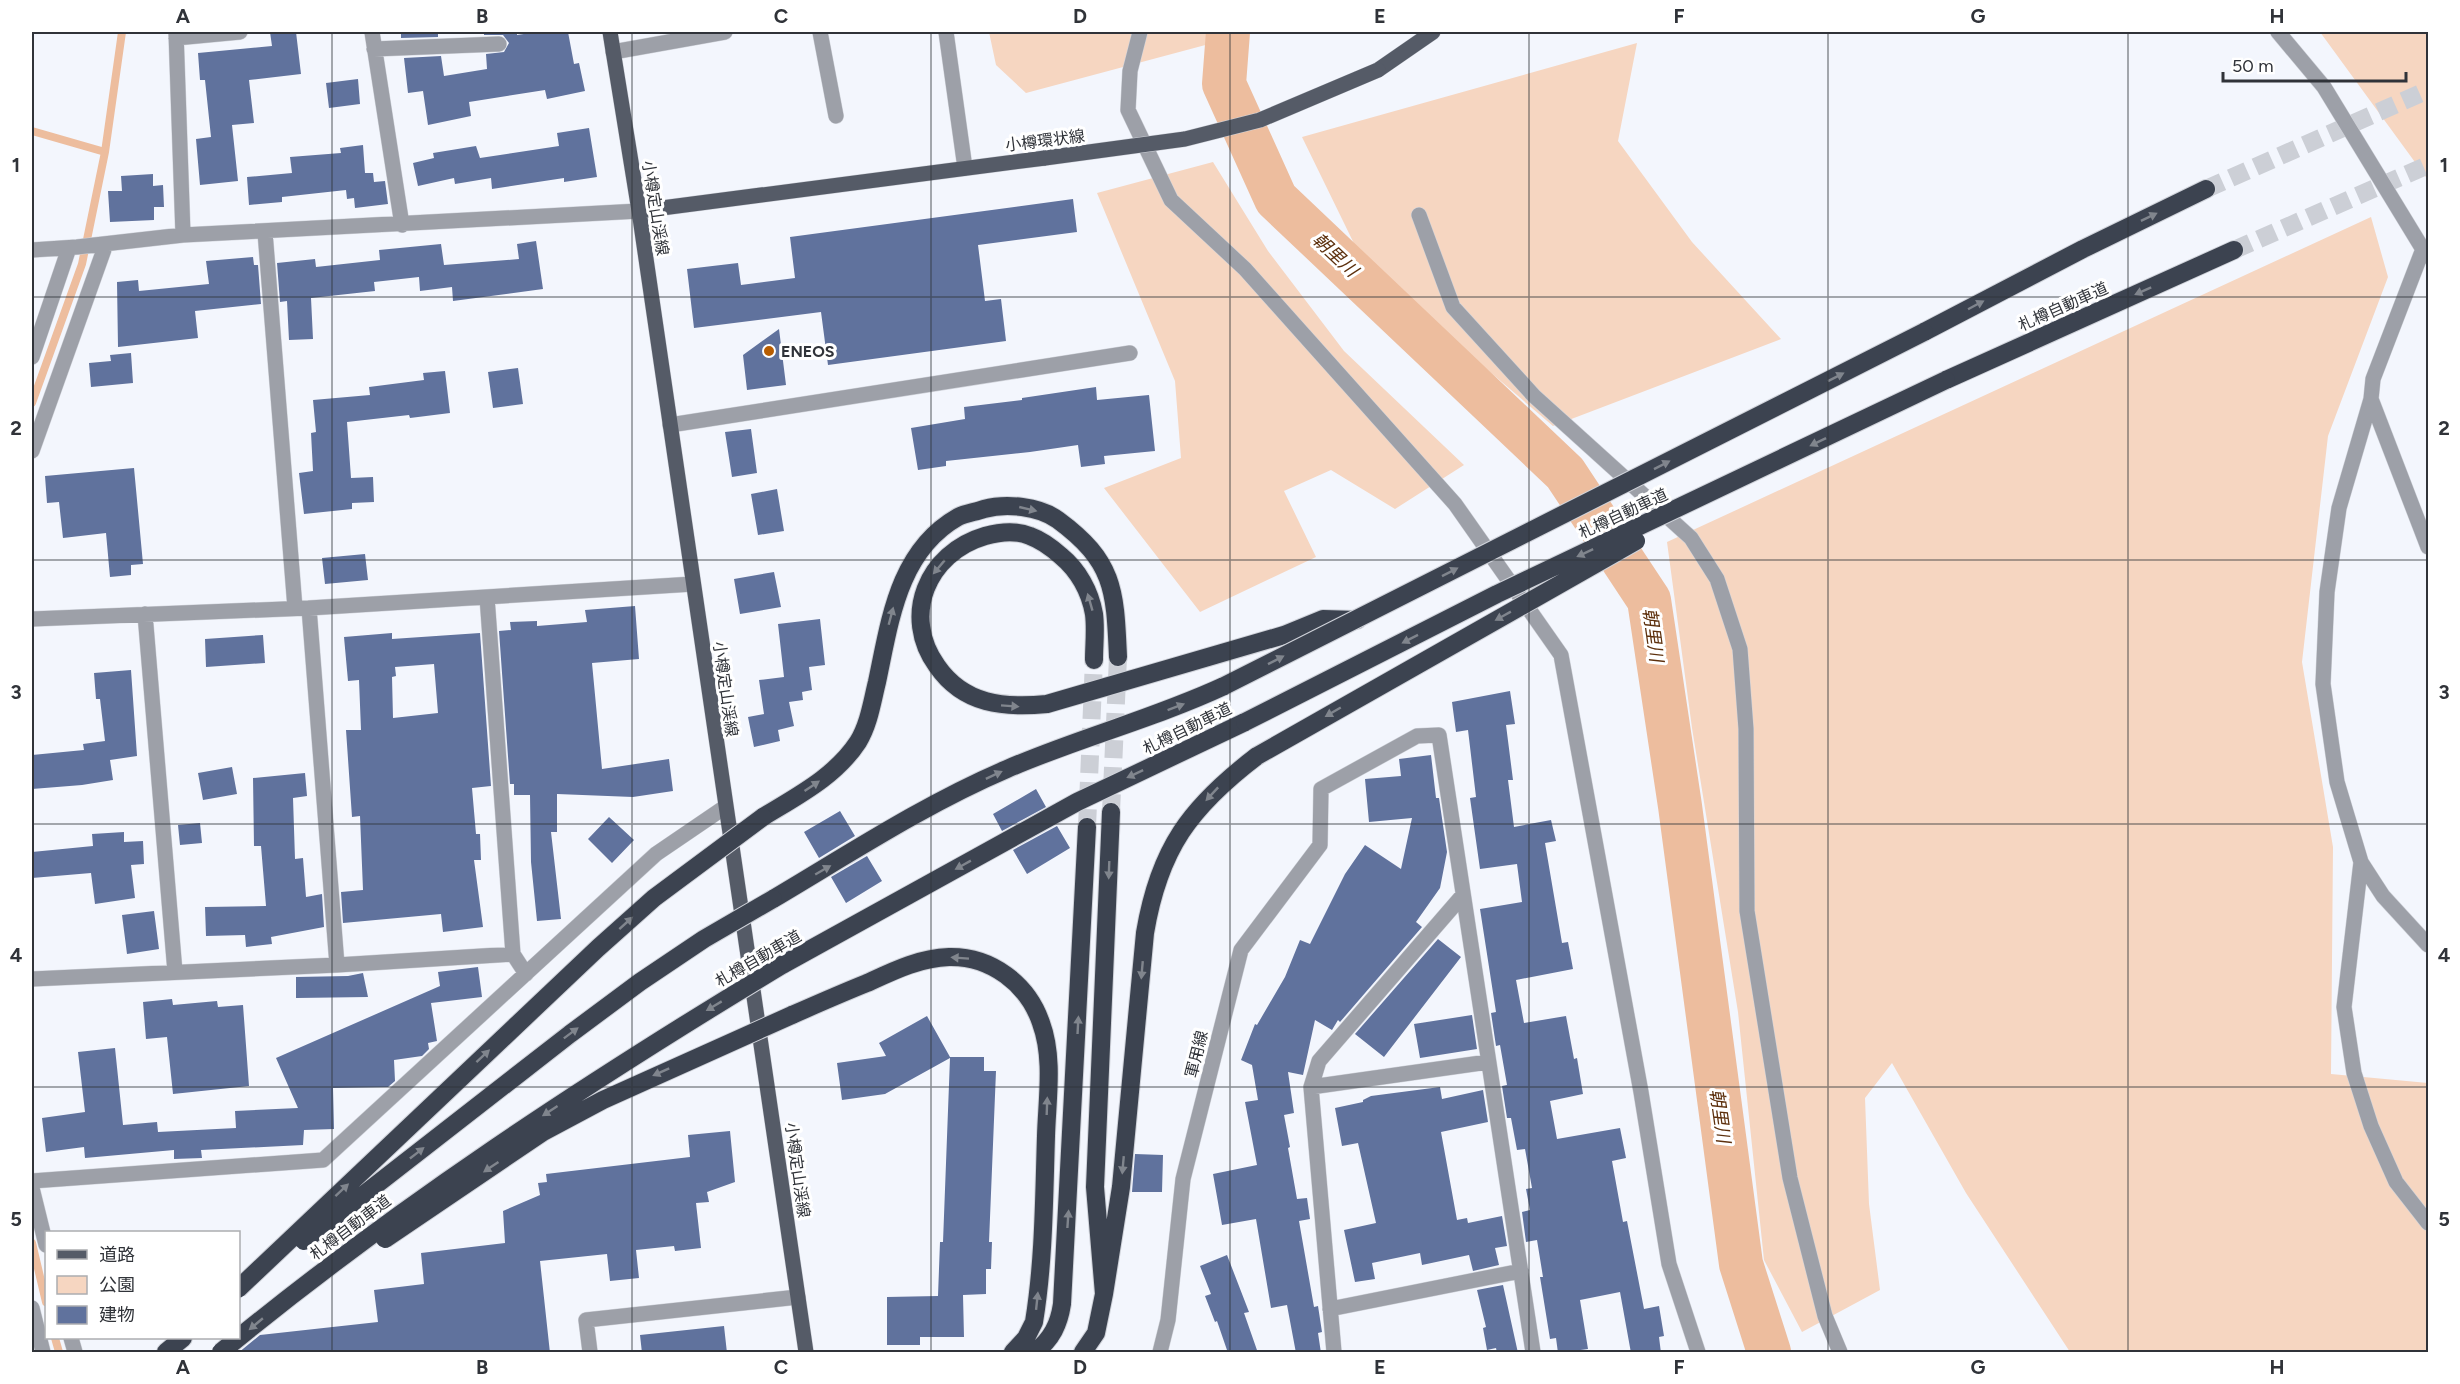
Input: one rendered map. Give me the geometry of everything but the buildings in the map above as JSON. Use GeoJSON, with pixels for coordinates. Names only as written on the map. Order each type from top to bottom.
{"type":"FeatureCollection","features":[{"type":"Feature","properties":{"kind":"highway","name":"札樽自動車道"},"geometry":{"type":"LineString","coordinates":[[240,1288],[588,1021],[704,939],[952,795],[1063,748],[1188,703],[1224,686],[1924,332],[2083,249],[2206,189]]}},
{"type":"Feature","properties":{"kind":"highway","name":"札樽自動車道"},"geometry":{"type":"LineString","coordinates":[[240,1337],[281,1302],[397,1215],[650,1046],[782,965],[1077,801],[1245,722],[1497,594],[1946,380],[2234,250]]}},
{"type":"Feature","properties":{"kind":"highway"},"geometry":{"type":"LineString","coordinates":[[1083,1353],[1096,1333],[1121,1187],[1145,933],[1151,898],[1163,865],[1195,812],[1223,782],[1257,756],[1755,473]]}},
{"type":"Feature","properties":{"kind":"highway"},"geometry":{"type":"LineString","coordinates":[[240,1288],[606,941],[689,870],[763,817],[816,784],[841,764],[859,741],[870,714],[898,590],[910,564],[930,537],[959,517],[994,506],[1025,507],[1053,517],[1077,534],[1098,556],[1111,583],[1116,614],[1118,657]]}},
{"type":"Feature","properties":{"kind":"highway"},"geometry":{"type":"LineString","coordinates":[[1094,660],[1094,615],[1086,587],[1071,564],[1050,547],[1029,535],[1001,532],[972,540],[949,556],[931,576],[921,604],[920,628],[928,653],[944,676],[966,692],[990,704],[1017,707],[1047,704],[1284,635],[1323,619],[1357,620]]}},
{"type":"Feature","properties":{"kind":"highway"},"geometry":{"type":"LineString","coordinates":[[1104,1294],[1095,1186],[1111,812]]}},
{"type":"Feature","properties":{"kind":"highway"},"geometry":{"type":"LineString","coordinates":[[1035,1353],[1054,1333],[1060,1319],[1062,1304],[1087,827]]}},
{"type":"Feature","properties":{"kind":"highway"},"geometry":{"type":"LineString","coordinates":[[281,1302],[372,1247],[543,1132],[622,1091],[907,965],[949,957],[969,958],[987,963],[1018,985],[1031,1003],[1041,1023],[1046,1046],[1048,1076],[1044,1188],[1034,1322],[1026,1338],[1013,1353]]}},
{"type":"Feature","properties":{"kind":"highway"},"geometry":{"type":"LineString","coordinates":[[166,1353],[182,1339]]}},
{"type":"Feature","properties":{"kind":"highway","name":"札樽自動車道"},"geometry":{"type":"LineString","coordinates":[[221,1353],[237,1339]]}},
{"type":"Feature","properties":{"kind":"main road","name":"小樽定山渓線"},"geometry":{"type":"LineString","coordinates":[[610,32],[639,211],[806,1353]]}},
{"type":"Feature","properties":{"kind":"main road","name":"小樽環状線"},"geometry":{"type":"LineString","coordinates":[[639,211],[1185,139],[1260,120],[1378,70],[1433,32]]}},
{"type":"Feature","properties":{"kind":"street"},"geometry":{"type":"LineString","coordinates":[[183,235],[176,35],[240,32]]}},
{"type":"Feature","properties":{"kind":"street"},"geometry":{"type":"LineString","coordinates":[[372,32],[402,225]]}},
{"type":"Feature","properties":{"kind":"street"},"geometry":{"type":"LineString","coordinates":[[613,52],[725,32]]}},
{"type":"Feature","properties":{"kind":"street"},"geometry":{"type":"LineString","coordinates":[[820,32],[836,116]]}},
{"type":"Feature","properties":{"kind":"street"},"geometry":{"type":"LineString","coordinates":[[946,32],[965,168]]}},
{"type":"Feature","properties":{"kind":"street"},"geometry":{"type":"LineString","coordinates":[[1140,32],[1130,71],[1128,110],[1171,200],[1245,269],[1455,504],[1561,655],[1638,1069],[1669,1264],[1698,1353]]}},
{"type":"Feature","properties":{"kind":"street"},"geometry":{"type":"LineString","coordinates":[[2278,32],[2324,87],[2426,254],[2373,379],[2371,399],[2339,508],[2327,592],[2324,684],[2337,782],[2361,862],[2383,896],[2428,945]]}},
{"type":"Feature","properties":{"kind":"street"},"geometry":{"type":"LineString","coordinates":[[374,49],[499,44]]}},
{"type":"Feature","properties":{"kind":"street"},"geometry":{"type":"LineString","coordinates":[[32,250],[183,235],[639,211]]}},
{"type":"Feature","properties":{"kind":"street"},"geometry":{"type":"LineString","coordinates":[[1419,215],[1453,307],[1534,396],[1691,538],[1717,579],[1740,649],[1746,729],[1747,911],[1790,1178],[1825,1316],[1840,1353]]}},
{"type":"Feature","properties":{"kind":"street"},"geometry":{"type":"LineString","coordinates":[[265,232],[337,965]]}},
{"type":"Feature","properties":{"kind":"street"},"geometry":{"type":"LineString","coordinates":[[32,451],[38,412],[101,244]]}},
{"type":"Feature","properties":{"kind":"street"},"geometry":{"type":"LineString","coordinates":[[32,357],[73,247]]}},
{"type":"Feature","properties":{"kind":"street"},"geometry":{"type":"LineString","coordinates":[[670,425],[1130,353]]}},
{"type":"Feature","properties":{"kind":"street"},"geometry":{"type":"LineString","coordinates":[[2371,399],[2428,547]]}},
{"type":"Feature","properties":{"kind":"street"},"geometry":{"type":"LineString","coordinates":[[32,619],[302,608],[693,584]]}},
{"type":"Feature","properties":{"kind":"street"},"geometry":{"type":"LineString","coordinates":[[487,597],[513,954],[526,974]]}},
{"type":"Feature","properties":{"kind":"street"},"geometry":{"type":"LineString","coordinates":[[145,614],[175,972]]}},
{"type":"Feature","properties":{"kind":"street","name":"軍用線"},"geometry":{"type":"LineString","coordinates":[[1160,1353],[1168,1320],[1183,1179],[1241,950],[1320,845],[1321,789],[1418,736],[1439,735],[1462,895]]}},
{"type":"Feature","properties":{"kind":"street"},"geometry":{"type":"LineString","coordinates":[[32,1181],[323,1160],[656,854],[725,807]]}},
{"type":"Feature","properties":{"kind":"street"},"geometry":{"type":"LineString","coordinates":[[2361,862],[2344,1007],[2354,1073],[2371,1126],[2396,1182],[2428,1223]]}},
{"type":"Feature","properties":{"kind":"street"},"geometry":{"type":"LineString","coordinates":[[1462,895],[1533,1353]]}},
{"type":"Feature","properties":{"kind":"street"},"geometry":{"type":"LineString","coordinates":[[1334,1353],[1311,1087],[1319,1061],[1462,895]]}},
{"type":"Feature","properties":{"kind":"street"},"geometry":{"type":"LineString","coordinates":[[32,979],[337,965],[513,954]]}},
{"type":"Feature","properties":{"kind":"street"},"geometry":{"type":"LineString","coordinates":[[1311,1087],[1488,1062]]}},
{"type":"Feature","properties":{"kind":"street"},"geometry":{"type":"LineString","coordinates":[[32,1188],[45,1241]]}},
{"type":"Feature","properties":{"kind":"street"},"geometry":{"type":"LineString","coordinates":[[1330,1309],[1521,1271]]}},
{"type":"Feature","properties":{"kind":"street"},"geometry":{"type":"LineString","coordinates":[[590,1353],[586,1320],[798,1297]]}},
{"type":"Feature","properties":{"kind":"street"},"geometry":{"type":"LineString","coordinates":[[32,1308],[43,1353]]}},
{"type":"Feature","properties":{"kind":"green space"},"geometry":{"type":"Polygon","coordinates":[[[989,32],[1254,32],[1026,93],[996,65],[989,32]]]}},
{"type":"Feature","properties":{"kind":"green space"},"geometry":{"type":"Polygon","coordinates":[[[2320,32],[2428,32],[2428,180],[2320,32]]]}},
{"type":"Feature","properties":{"kind":"green space"},"geometry":{"type":"Polygon","coordinates":[[[1637,43],[1618,141],[1692,242],[1781,339],[1553,426],[1364,264],[1302,137],[1637,43]]]}},
{"type":"Feature","properties":{"kind":"green space"},"geometry":{"type":"Polygon","coordinates":[[[1213,162],[1268,251],[1344,351],[1464,465],[1395,509],[1331,470],[1284,491],[1316,557],[1200,612],[1104,488],[1181,458],[1175,381],[1097,193],[1213,162]]]}},
{"type":"Feature","properties":{"kind":"green space"},"geometry":{"type":"Polygon","coordinates":[[[2371,217],[2388,277],[2328,436],[2302,662],[2333,847],[2331,1074],[2428,1083],[2428,1352],[2070,1352],[1966,1193],[1892,1063],[1865,1098],[1869,1204],[1880,1290],[1802,1332],[1764,1260],[1738,1012],[1692,728],[1667,542],[2371,217]]]}},
{"type":"Feature","properties":{"kind":"waterway"},"geometry":{"type":"LineString","coordinates":[[105,152],[122,32]]}},
{"type":"Feature","properties":{"kind":"waterway","name":"朝里川"},"geometry":{"type":"LineString","coordinates":[[1228,32],[1224,84],[1276,199],[1565,473],[1649,600],[1680,806],[1741,1264],[1769,1352]]}},
{"type":"Feature","properties":{"kind":"waterway"},"geometry":{"type":"LineString","coordinates":[[32,131],[105,152],[82,264],[32,403]]}},
{"type":"Feature","properties":{"kind":"waterway"},"geometry":{"type":"LineString","coordinates":[[32,1243],[45,1298]]}},
{"type":"Feature","properties":{"kind":"waterway"},"geometry":{"type":"LineString","coordinates":[[55,1339],[59,1352]]}},
{"type":"Feature","properties":{"kind":"tunnel"},"geometry":{"type":"LineString","coordinates":[[2206,189],[2428,90]]}},
{"type":"Feature","properties":{"kind":"tunnel"},"geometry":{"type":"LineString","coordinates":[[2234,250],[2428,165]]}},
{"type":"Feature","properties":{"kind":"tunnel"},"geometry":{"type":"LineString","coordinates":[[1111,812],[1118,657]]}},
{"type":"Feature","properties":{"kind":"tunnel"},"geometry":{"type":"LineString","coordinates":[[1087,827],[1094,660]]}},
{"type":"Feature","properties":{"kind":"place","name":"ENEOS"},"geometry":{"type":"Point","coordinates":[769,351]}}]}
